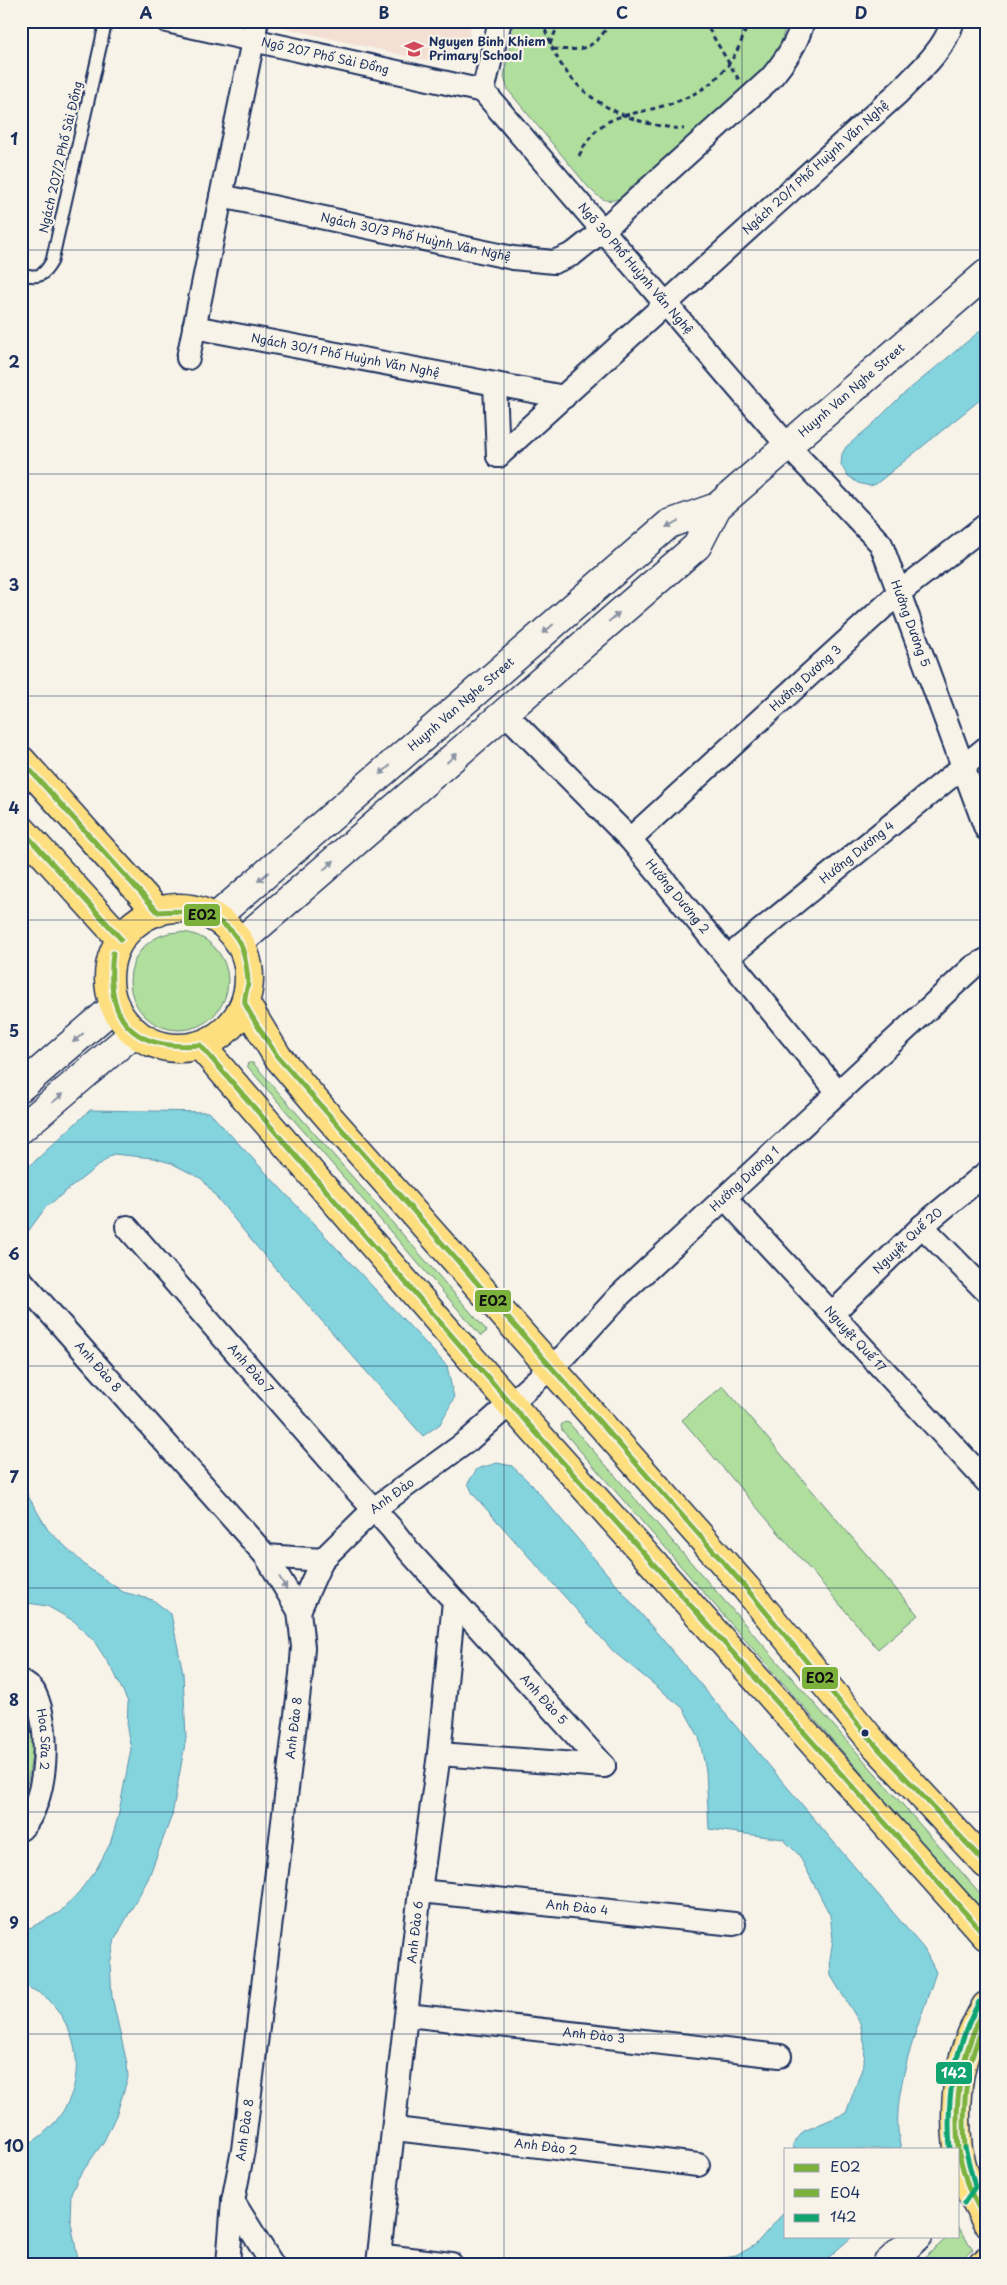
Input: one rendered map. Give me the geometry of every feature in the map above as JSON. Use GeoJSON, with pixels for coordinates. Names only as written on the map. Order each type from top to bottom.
{"type":"FeatureCollection","features":[{"type":"Feature","properties":{"kind":"main road"},"geometry":{"type":"LineString","coordinates":[[21,760],[158,912]]}},
{"type":"Feature","properties":{"kind":"main road"},"geometry":{"type":"LineString","coordinates":[[21,829],[121,940]]}},
{"type":"Feature","properties":{"kind":"main road"},"geometry":{"type":"LineString","coordinates":[[187,909],[202,912],[215,918],[229,929],[239,942],[246,957],[249,972],[249,988],[245,1003],[227,1029],[200,1045],[183,1048],[166,1047],[149,1042],[123,1021],[115,1006],[109,989],[109,971],[113,953],[131,928],[143,918],[158,912],[187,909]]}},
{"type":"Feature","properties":{"kind":"main road"},"geometry":{"type":"LineString","coordinates":[[245,1003],[277,1056],[327,1116],[480,1290],[551,1366],[746,1588],[877,1747],[986,1864]]}},
{"type":"Feature","properties":{"kind":"main road"},"geometry":{"type":"LineString","coordinates":[[200,1045],[510,1403],[986,1936]]}},
{"type":"Feature","properties":{"kind":"main road"},"geometry":{"type":"LineString","coordinates":[[958,2148],[955,2121],[956,2088],[963,2054],[976,2023],[986,2006]]}},
{"type":"Feature","properties":{"kind":"main road"},"geometry":{"type":"LineString","coordinates":[[960,2166],[963,2192],[986,2220]]}},
{"type":"Feature","properties":{"kind":"street","name":"Ngõ 207 Phố Sài Đồng"},"geometry":{"type":"LineString","coordinates":[[167,21],[255,31],[483,91]]}},
{"type":"Feature","properties":{"kind":"street"},"geometry":{"type":"LineString","coordinates":[[483,91],[500,21]]}},
{"type":"Feature","properties":{"kind":"street","name":"Ngách 30/3 Phố Huỳnh Văn Nghệ"},"geometry":{"type":"LineString","coordinates":[[221,196],[512,258],[554,262],[573,254],[603,230],[770,79],[788,58],[799,35],[803,21]]}},
{"type":"Feature","properties":{"kind":"street","name":"Ngách 20/1 Phố Huỳnh Văn Nghệ"},"geometry":{"type":"LineString","coordinates":[[667,305],[900,92],[924,67],[950,34],[953,21]]}},
{"type":"Feature","properties":{"kind":"street"},"geometry":{"type":"LineString","coordinates":[[188,358],[255,31]]}},
{"type":"Feature","properties":{"kind":"street","name":"Ngõ 30 Phố Huỳnh Văn Nghệ"},"geometry":{"type":"LineString","coordinates":[[483,91],[787,445]]}},
{"type":"Feature","properties":{"kind":"street","name":"Huynh Van Nghe Street"},"geometry":{"type":"LineString","coordinates":[[239,942],[696,546],[717,507],[986,274]]}},
{"type":"Feature","properties":{"kind":"street"},"geometry":{"type":"LineString","coordinates":[[495,384],[498,456],[667,305]]}},
{"type":"Feature","properties":{"kind":"street","name":"Ngách 30/1 Phố Huỳnh Văn Nghệ"},"geometry":{"type":"LineString","coordinates":[[194,327],[564,396]]}},
{"type":"Feature","properties":{"kind":"street","name":"Hướng Dương 5"},"geometry":{"type":"LineString","coordinates":[[787,445],[881,544],[986,829]]}},
{"type":"Feature","properties":{"kind":"street","name":"Huynh Van Nghe Street"},"geometry":{"type":"LineString","coordinates":[[215,918],[669,524],[717,507]]}},
{"type":"Feature","properties":{"kind":"street","name":"Hướng Dương 3"},"geometry":{"type":"LineString","coordinates":[[630,840],[900,592],[986,525]]}},
{"type":"Feature","properties":{"kind":"street","name":"Hướng Dương 2"},"geometry":{"type":"LineString","coordinates":[[504,712],[630,840],[838,1092]]}},
{"type":"Feature","properties":{"kind":"street","name":"Hướng Dương 4"},"geometry":{"type":"LineString","coordinates":[[728,957],[963,769],[986,748]]}},
{"type":"Feature","properties":{"kind":"street","name":"Hướng Dương 1"},"geometry":{"type":"LineString","coordinates":[[510,1403],[565,1355],[620,1295],[838,1092],[973,967],[986,960]]}},
{"type":"Feature","properties":{"kind":"street"},"geometry":{"type":"LineString","coordinates":[[21,1087],[115,1006]]}},
{"type":"Feature","properties":{"kind":"street"},"geometry":{"type":"LineString","coordinates":[[21,1129],[135,1032]]}},
{"type":"Feature","properties":{"kind":"street","name":"Nguyệt Quế 20"},"geometry":{"type":"LineString","coordinates":[[833,1313],[922,1226],[986,1173]]}},
{"type":"Feature","properties":{"kind":"street","name":"Nguyệt Quế 17"},"geometry":{"type":"LineString","coordinates":[[725,1198],[986,1481]]}},
{"type":"Feature","properties":{"kind":"street"},"geometry":{"type":"LineString","coordinates":[[922,1226],[986,1291]]}},
{"type":"Feature","properties":{"kind":"street","name":"Anh Đào 7"},"geometry":{"type":"LineString","coordinates":[[127,1227],[374,1509]]}},
{"type":"Feature","properties":{"kind":"street","name":"Anh Đào 8"},"geometry":{"type":"LineString","coordinates":[[21,1280],[266,1556],[299,1611],[304,1647],[243,2150],[233,2201],[228,2264]]}},
{"type":"Feature","properties":{"kind":"street","name":"Anh Đào"},"geometry":{"type":"LineString","coordinates":[[299,1611],[322,1560],[374,1509],[469,1440],[510,1403]]}},
{"type":"Feature","properties":{"kind":"street","name":"Anh Đào 5"},"geometry":{"type":"LineString","coordinates":[[374,1509],[454,1601],[604,1766],[440,1754]]}},
{"type":"Feature","properties":{"kind":"street"},"geometry":{"type":"LineString","coordinates":[[266,1556],[322,1560]]}},
{"type":"Feature","properties":{"kind":"street","name":"Anh Đào 6"},"geometry":{"type":"LineString","coordinates":[[378,2264],[420,1891],[440,1754],[454,1601]]}},
{"type":"Feature","properties":{"kind":"street","name":"Hoa Sữa 2"},"geometry":{"type":"LineString","coordinates":[[21,1681],[34,1692],[41,1710],[46,1758],[31,1820],[21,1829]]}},
{"type":"Feature","properties":{"kind":"street","name":"Anh Đào 4"},"geometry":{"type":"LineString","coordinates":[[420,1891],[734,1924]]}},
{"type":"Feature","properties":{"kind":"street","name":"Anh Đào 3"},"geometry":{"type":"LineString","coordinates":[[407,2015],[780,2056]]}},
{"type":"Feature","properties":{"kind":"street","name":"Anh Đào 2"},"geometry":{"type":"LineString","coordinates":[[394,2129],[698,2165]]}},
{"type":"Feature","properties":{"kind":"street"},"geometry":{"type":"LineString","coordinates":[[233,2201],[272,2264]]}},
{"type":"Feature","properties":{"kind":"street"},"geometry":{"type":"LineString","coordinates":[[887,2264],[916,2238]]}},
{"type":"Feature","properties":{"kind":"street"},"geometry":{"type":"LineString","coordinates":[[384,2264],[393,2257],[451,2264]]}},
{"type":"Feature","properties":{"kind":"lane","name":"Ngách 207/2 Phố Sài Đồng"},"geometry":{"type":"LineString","coordinates":[[21,274],[39,276],[52,261],[106,21]]}},
{"type":"Feature","properties":{"kind":"path"},"geometry":{"type":"LineString","coordinates":[[543,21],[550,44],[568,74],[601,104],[621,116],[642,123],[686,129]]}},
{"type":"Feature","properties":{"kind":"path"},"geometry":{"type":"LineString","coordinates":[[550,44],[560,21]]}},
{"type":"Feature","properties":{"kind":"path"},"geometry":{"type":"LineString","coordinates":[[553,49],[582,49],[594,45],[603,35],[610,21]]}},
{"type":"Feature","properties":{"kind":"path"},"geometry":{"type":"LineString","coordinates":[[704,21],[749,98]]}},
{"type":"Feature","properties":{"kind":"path"},"geometry":{"type":"LineString","coordinates":[[579,156],[596,130],[612,119],[662,107],[687,98],[708,86],[729,65],[741,46],[748,21]]}},
{"type":"Feature","properties":{"kind":"shaded area","name":"Nguyen Binh Khiem Primary School"},"geometry":{"type":"Polygon","coordinates":[[[279,21],[472,21],[469,36],[433,62],[285,28],[279,21]]]}},
{"type":"Feature","properties":{"kind":"green space"},"geometry":{"type":"Polygon","coordinates":[[[514,21],[787,21],[779,50],[771,63],[750,85],[623,197],[604,200],[589,188],[508,90],[504,77],[514,21]]]}},
{"type":"Feature","properties":{"kind":"green space"},"geometry":{"type":"Polygon","coordinates":[[[179,932],[198,936],[214,946],[224,962],[228,981],[224,1000],[214,1016],[198,1026],[179,1030],[160,1026],[144,1016],[134,1000],[130,981],[134,962],[144,946],[160,936],[179,932]]]}},
{"type":"Feature","properties":{"kind":"green space"},"geometry":{"type":"Polygon","coordinates":[[[248,1063],[253,1063],[487,1331],[481,1336],[247,1066],[248,1063]]]}},
{"type":"Feature","properties":{"kind":"green space"},"geometry":{"type":"Polygon","coordinates":[[[723,1386],[918,1615],[878,1649],[682,1420],[723,1386]]]}},
{"type":"Feature","properties":{"kind":"green space"},"geometry":{"type":"Polygon","coordinates":[[[565,1422],[569,1423],[986,1900],[986,1916],[562,1430],[561,1425],[565,1422]]]}},
{"type":"Feature","properties":{"kind":"green space"},"geometry":{"type":"Polygon","coordinates":[[[21,1705],[30,1717],[34,1733],[30,1768],[21,1811],[21,1705]]]}},
{"type":"Feature","properties":{"kind":"green space"},"geometry":{"type":"Polygon","coordinates":[[[960,2231],[973,2249],[957,2264],[918,2264],[947,2238],[960,2238],[960,2231]]]}},
{"type":"Feature","properties":{"kind":"water"},"geometry":{"type":"Polygon","coordinates":[[[986,326],[986,395],[876,484],[870,486],[858,483],[847,475],[841,465],[842,454],[846,447],[900,397],[986,326]]]}},
{"type":"Feature","properties":{"kind":"water"},"geometry":{"type":"Polygon","coordinates":[[[90,1110],[209,1112],[447,1366],[454,1398],[440,1424],[423,1436],[256,1246],[202,1179],[171,1163],[153,1158],[113,1154],[46,1207],[21,1241],[21,1174],[90,1110]]]}},
{"type":"Feature","properties":{"kind":"water"},"geometry":{"type":"Polygon","coordinates":[[[497,1463],[512,1466],[532,1485],[924,1949],[936,1972],[907,2060],[902,2084],[898,2107],[898,2129],[901,2148],[794,2148],[793,2144],[804,2131],[846,2113],[864,2063],[865,2046],[860,2023],[831,1976],[830,1959],[833,1939],[830,1915],[799,1855],[783,1839],[709,1829],[706,1771],[699,1737],[683,1708],[614,1652],[473,1494],[468,1483],[477,1469],[497,1463]]]}},
{"type":"Feature","properties":{"kind":"water"},"geometry":{"type":"Polygon","coordinates":[[[21,1479],[28,1496],[48,1530],[87,1567],[123,1592],[153,1600],[171,1614],[183,1673],[186,1738],[172,1815],[148,1879],[115,1939],[110,1964],[112,1997],[127,2064],[128,2077],[117,2113],[104,2141],[78,2178],[71,2194],[70,2218],[79,2264],[25,2264],[21,2253],[21,2147],[31,2143],[44,2133],[65,2108],[72,2093],[76,2077],[76,2062],[74,2046],[61,2016],[48,1999],[21,1984],[21,1930],[32,1927],[60,1912],[79,1892],[97,1868],[110,1844],[118,1817],[131,1749],[127,1729],[128,1702],[114,1672],[94,1641],[74,1621],[47,1606],[21,1602],[21,1479]]]}},
{"type":"Feature","properties":{"kind":"water"},"geometry":{"type":"Polygon","coordinates":[[[784,2212],[784,2238],[851,2238],[821,2264],[682,2264],[736,2256],[755,2245],[784,2212]]]}},
{"type":"Feature","properties":{"kind":"transit line","name":"E02"},"geometry":{"type":"LineString","coordinates":[[21,760],[158,912],[188,912],[202,915],[215,919],[236,936],[242,949],[247,970],[248,984],[245,1003],[254,1021],[277,1056],[746,1588],[877,1747],[986,1864]]}},
{"type":"Feature","properties":{"kind":"transit line","name":"E02"},"geometry":{"type":"LineString","coordinates":[[21,829],[121,939]]}},
{"type":"Feature","properties":{"kind":"transit line","name":"E02"},"geometry":{"type":"LineString","coordinates":[[113,953],[112,976],[114,996],[119,1013],[128,1026],[140,1036],[157,1043],[176,1046],[200,1045],[523,1418],[986,1936]]}},
{"type":"Feature","properties":{"kind":"transit line","name":"142"},"geometry":{"type":"LineString","coordinates":[[950,2148],[949,2110],[954,2073],[963,2037],[979,2002]]}},
{"type":"Feature","properties":{"kind":"transit line","name":"E02"},"geometry":{"type":"LineString","coordinates":[[958,2148],[957,2111],[961,2075],[977,2023],[986,2006]]}},
{"type":"Feature","properties":{"kind":"transit line","name":"E04"},"geometry":{"type":"LineString","coordinates":[[965,2148],[966,2084],[973,2052],[986,2022]]}},
{"type":"Feature","properties":{"kind":"transit line","name":"142"},"geometry":{"type":"LineString","coordinates":[[964,2203],[975,2187],[965,2148]]}},
{"type":"Feature","properties":{"kind":"transit line","name":"E02"},"geometry":{"type":"LineString","coordinates":[[960,2158],[968,2187],[986,2221]]}},
{"type":"Feature","properties":{"kind":"place","name":"Nguyen Binh Khiem Primary School"},"geometry":{"type":"Point","coordinates":[414,49]}}]}
